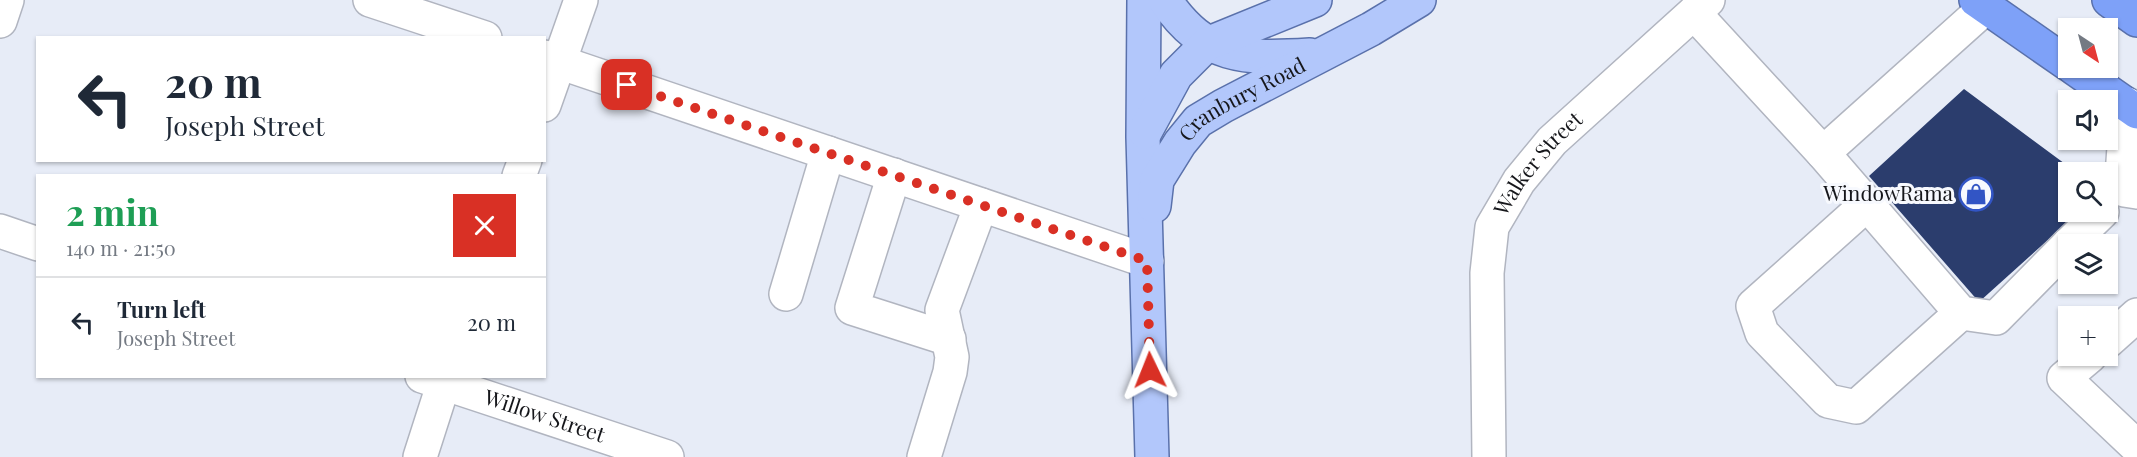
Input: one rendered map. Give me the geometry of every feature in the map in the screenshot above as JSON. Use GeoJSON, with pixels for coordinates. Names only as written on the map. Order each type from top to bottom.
{"type":"FeatureCollection","features":[{"type":"Feature","properties":{"kind":"highway"},"geometry":{"type":"LineString","coordinates":[[2109,0],[2137,20]]}},
{"type":"Feature","properties":{"kind":"highway"},"geometry":{"type":"LineString","coordinates":[[1981,4],[2058,57]]}},
{"type":"Feature","properties":{"kind":"highway"},"geometry":{"type":"LineString","coordinates":[[2088,78],[2132,108]]}},
{"type":"Feature","properties":{"kind":"main road","name":"Cranbury Road"},"geometry":{"type":"LineString","coordinates":[[1144,0],[1143,137],[1152,457]]}},
{"type":"Feature","properties":{"kind":"main road"},"geometry":{"type":"LineString","coordinates":[[1165,0],[1189,31],[1207,44],[1241,54],[1268,57],[1320,54]]}},
{"type":"Feature","properties":{"kind":"main road","name":"Cranbury Road"},"geometry":{"type":"LineString","coordinates":[[1143,137],[1176,75],[1207,44],[1315,0]]}},
{"type":"Feature","properties":{"kind":"main road","name":"Cranbury Road"},"geometry":{"type":"LineString","coordinates":[[1147,261],[1157,180],[1180,143],[1198,121],[1320,54],[1371,29],[1419,0]]}},
{"type":"Feature","properties":{"kind":"street"},"geometry":{"type":"LineString","coordinates":[[0,21],[7,0]]}},
{"type":"Feature","properties":{"kind":"street"},"geometry":{"type":"LineString","coordinates":[[370,0],[479,36]]}},
{"type":"Feature","properties":{"kind":"street"},"geometry":{"type":"LineString","coordinates":[[546,94],[552,60],[581,0]]}},
{"type":"Feature","properties":{"kind":"street"},"geometry":{"type":"LineString","coordinates":[[1823,153],[1981,4]]}},
{"type":"Feature","properties":{"kind":"street"},"geometry":{"type":"LineString","coordinates":[[1701,6],[1823,153],[1961,313],[1996,318],[2058,256]]}},
{"type":"Feature","properties":{"kind":"street","name":"Walker Street"},"geometry":{"type":"LineString","coordinates":[[1488,457],[1487,273],[1492,227],[1519,181],[1552,141],[1701,6]]}},
{"type":"Feature","properties":{"kind":"street"},"geometry":{"type":"LineString","coordinates":[[552,60],[1147,261]]}},
{"type":"Feature","properties":{"kind":"street"},"geometry":{"type":"LineString","coordinates":[[2118,200],[2132,108]]}},
{"type":"Feature","properties":{"kind":"street"},"geometry":{"type":"LineString","coordinates":[[786,294],[828,153]]}},
{"type":"Feature","properties":{"kind":"street"},"geometry":{"type":"LineString","coordinates":[[894,175],[852,308],[949,339]]}},
{"type":"Feature","properties":{"kind":"street"},"geometry":{"type":"LineString","coordinates":[[1867,204],[1753,306],[1762,333],[1828,401],[1856,407],[1961,313]]}},
{"type":"Feature","properties":{"kind":"street"},"geometry":{"type":"LineString","coordinates":[[924,457],[950,372],[952,357],[942,309],[981,205]]}},
{"type":"Feature","properties":{"kind":"street"},"geometry":{"type":"LineString","coordinates":[[2081,234],[2094,222]]}},
{"type":"Feature","properties":{"kind":"street"},"geometry":{"type":"LineString","coordinates":[[0,231],[36,243]]}},
{"type":"Feature","properties":{"kind":"street"},"geometry":{"type":"LineString","coordinates":[[2078,366],[2064,378],[2137,447]]}},
{"type":"Feature","properties":{"kind":"street"},"geometry":{"type":"LineString","coordinates":[[420,457],[437,379]]}},
{"type":"Feature","properties":{"kind":"street","name":"Willow Street"},"geometry":{"type":"LineString","coordinates":[[437,379],[667,457]]}},
{"type":"Feature","properties":{"kind":"building","name":"WindowRama"},"geometry":{"type":"Polygon","coordinates":[[[1964,89],[2063,162],[2058,162],[2058,222],[2068,222],[1979,302],[1869,176],[1964,89]]]}},
{"type":"Feature","properties":{"kind":"place","name":"WindowRama"},"geometry":{"type":"Point","coordinates":[1976,194]}},
{"type":"Feature","properties":{"kind":"route"},"geometry":{"type":"LineString","coordinates":[[627,85],[1147,261],[1150,370]]}}]}
